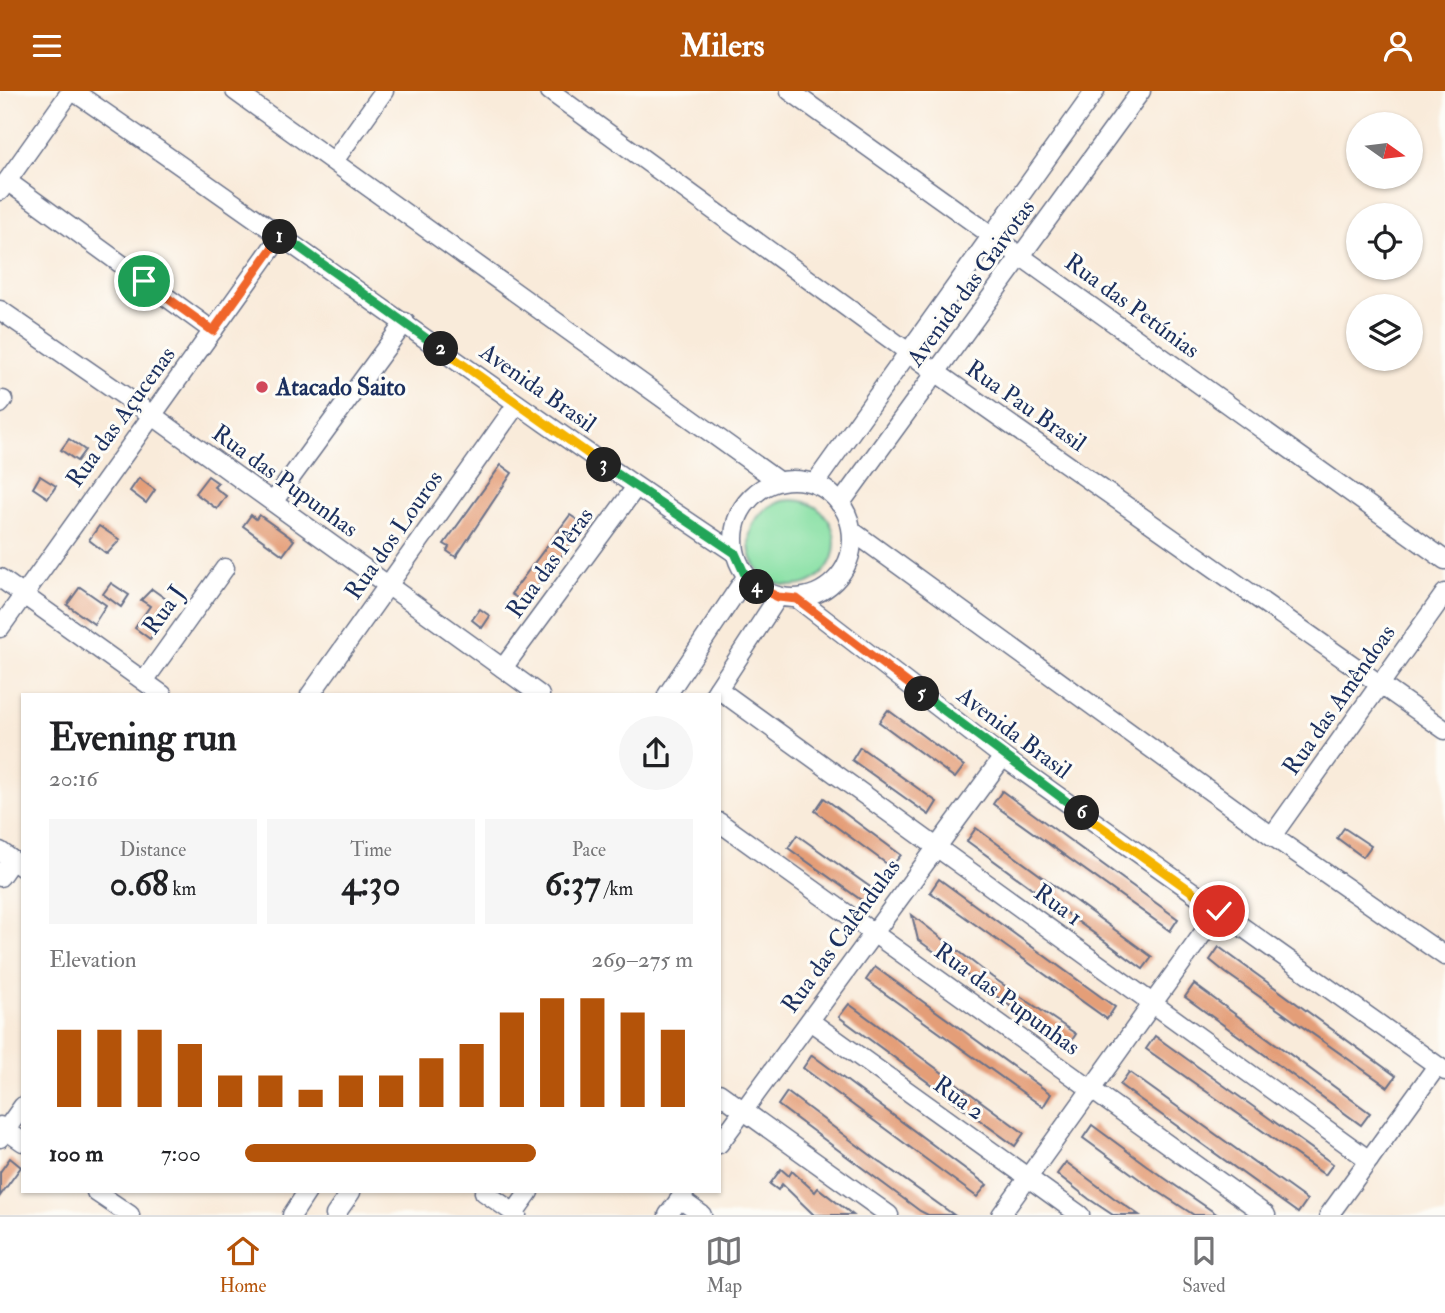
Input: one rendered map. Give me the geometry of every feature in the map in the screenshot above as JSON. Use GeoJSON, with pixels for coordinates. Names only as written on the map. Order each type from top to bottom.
{"type":"FeatureCollection","features":[{"type":"Feature","properties":{"kind":"street"},"geometry":{"type":"LineString","coordinates":[[72,91],[4,186],[213,331]]}},
{"type":"Feature","properties":{"kind":"street","name":"Avenida Brasil"},"geometry":{"type":"LineString","coordinates":[[72,91],[282,235],[636,487],[735,553]]}},
{"type":"Feature","properties":{"kind":"street"},"geometry":{"type":"LineString","coordinates":[[234,91],[778,481]]}},
{"type":"Feature","properties":{"kind":"street"},"geometry":{"type":"LineString","coordinates":[[334,161],[384,91]]}},
{"type":"Feature","properties":{"kind":"street","name":"Rua Pau Brasil"},"geometry":{"type":"LineString","coordinates":[[550,91],[937,373],[1445,730]]}},
{"type":"Feature","properties":{"kind":"street","name":"Rua das Petúnias"},"geometry":{"type":"LineString","coordinates":[[790,91],[1445,560]]}},
{"type":"Feature","properties":{"kind":"street","name":"Avenida das Gaivotas"},"geometry":{"type":"LineString","coordinates":[[815,483],[1095,91]]}},
{"type":"Feature","properties":{"kind":"street","name":"Avenida das Gaivotas"},"geometry":{"type":"LineString","coordinates":[[840,503],[1141,91]]}},
{"type":"Feature","properties":{"kind":"street","name":"Rua das Açucenas"},"geometry":{"type":"LineString","coordinates":[[0,628],[282,235]]}},
{"type":"Feature","properties":{"kind":"street","name":"Rua das Pupunhas"},"geometry":{"type":"LineString","coordinates":[[0,310],[152,415],[537,693]]}},
{"type":"Feature","properties":{"kind":"street"},"geometry":{"type":"LineString","coordinates":[[273,502],[405,323]]}},
{"type":"Feature","properties":{"kind":"street","name":"Rua dos Louros"},"geometry":{"type":"LineString","coordinates":[[311,693],[517,404]]}},
{"type":"Feature","properties":{"kind":"street"},"geometry":{"type":"LineString","coordinates":[[852,531],[848,560],[832,584],[816,594],[797,599],[778,597],[761,590],[746,577],[735,553],[736,521],[745,503],[759,489],[778,481],[798,479],[815,483],[840,503],[852,531],[1272,836],[1445,956]]}},
{"type":"Feature","properties":{"kind":"street","name":"Rua das Pêras"},"geometry":{"type":"LineString","coordinates":[[503,668],[636,487]]}},
{"type":"Feature","properties":{"kind":"street","name":"Rua J"},"geometry":{"type":"LineString","coordinates":[[144,681],[225,568]]}},
{"type":"Feature","properties":{"kind":"street"},"geometry":{"type":"LineString","coordinates":[[668,693],[746,577]]}},
{"type":"Feature","properties":{"kind":"street"},"geometry":{"type":"LineString","coordinates":[[0,578],[160,693]]}},
{"type":"Feature","properties":{"kind":"street","name":"Rua das Amêndoas"},"geometry":{"type":"LineString","coordinates":[[1272,836],[1445,593]]}},
{"type":"Feature","properties":{"kind":"street"},"geometry":{"type":"LineString","coordinates":[[716,692],[778,597]]}},
{"type":"Feature","properties":{"kind":"street","name":"Avenida Brasil"},"geometry":{"type":"LineString","coordinates":[[797,599],[1003,757],[1441,1069]]}},
{"type":"Feature","properties":{"kind":"street","name":"Rua 1"},"geometry":{"type":"LineString","coordinates":[[721,696],[937,847],[1369,1160]]}},
{"type":"Feature","properties":{"kind":"street","name":"Rua das Calêndulas"},"geometry":{"type":"LineString","coordinates":[[721,1141],[1003,757]]}},
{"type":"Feature","properties":{"kind":"street","name":"Rua das Pupunhas"},"geometry":{"type":"LineString","coordinates":[[721,823],[1266,1215]]}},
{"type":"Feature","properties":{"kind":"street"},"geometry":{"type":"LineString","coordinates":[[0,877],[12,860]]}},
{"type":"Feature","properties":{"kind":"street"},"geometry":{"type":"LineString","coordinates":[[1001,1215],[1219,911]]}},
{"type":"Feature","properties":{"kind":"street","name":"Rua 2"},"geometry":{"type":"LineString","coordinates":[[810,1021],[1080,1215]]}},
{"type":"Feature","properties":{"kind":"street"},"geometry":{"type":"LineString","coordinates":[[1329,1215],[1441,1069]]}},
{"type":"Feature","properties":{"kind":"street"},"geometry":{"type":"LineString","coordinates":[[721,1094],[889,1215]]}},
{"type":"Feature","properties":{"kind":"street"},"geometry":{"type":"LineString","coordinates":[[21,1108],[2,1131],[21,1141]]}},
{"type":"Feature","properties":{"kind":"street"},"geometry":{"type":"LineString","coordinates":[[97,1193],[130,1215]]}},
{"type":"Feature","properties":{"kind":"street"},"geometry":{"type":"LineString","coordinates":[[292,1215],[306,1193]]}},
{"type":"Feature","properties":{"kind":"street"},"geometry":{"type":"LineString","coordinates":[[335,1215],[350,1193]]}},
{"type":"Feature","properties":{"kind":"street"},"geometry":{"type":"LineString","coordinates":[[485,1193],[515,1214],[528,1193]]}},
{"type":"Feature","properties":{"kind":"street"},"geometry":{"type":"LineString","coordinates":[[668,1215],[682,1195],[702,1215]]}},
{"type":"Feature","properties":{"kind":"green space"},"geometry":{"type":"Polygon","coordinates":[[[784,500],[800,500],[823,512],[832,526],[835,543],[832,560],[823,574],[800,586],[784,586],[768,579],[756,567],[749,551],[749,535],[756,519],[768,507],[784,500]]]}},
{"type":"Feature","properties":{"kind":"building"},"geometry":{"type":"Polygon","coordinates":[[[69,439],[85,450],[77,461],[61,450],[69,439]]]}},
{"type":"Feature","properties":{"kind":"building"},"geometry":{"type":"Polygon","coordinates":[[[501,465],[512,473],[456,557],[447,551],[449,547],[444,544],[501,465]]]}},
{"type":"Feature","properties":{"kind":"building"},"geometry":{"type":"Polygon","coordinates":[[[40,476],[56,486],[48,498],[33,488],[40,476]]]}},
{"type":"Feature","properties":{"kind":"building"},"geometry":{"type":"Polygon","coordinates":[[[208,476],[218,483],[214,487],[226,496],[217,509],[195,493],[208,476]]]}},
{"type":"Feature","properties":{"kind":"building"},"geometry":{"type":"Polygon","coordinates":[[[139,478],[155,490],[146,503],[130,491],[139,478]]]}},
{"type":"Feature","properties":{"kind":"building"},"geometry":{"type":"Polygon","coordinates":[[[251,515],[256,519],[259,515],[294,540],[283,555],[243,526],[251,515]]]}},
{"type":"Feature","properties":{"kind":"building"},"geometry":{"type":"Polygon","coordinates":[[[570,515],[585,525],[525,603],[511,594],[570,515]]]}},
{"type":"Feature","properties":{"kind":"building"},"geometry":{"type":"Polygon","coordinates":[[[99,526],[120,540],[107,554],[89,540],[99,526]]]}},
{"type":"Feature","properties":{"kind":"building"},"geometry":{"type":"Polygon","coordinates":[[[111,583],[129,595],[121,607],[103,594],[111,583]]]}},
{"type":"Feature","properties":{"kind":"building"},"geometry":{"type":"Polygon","coordinates":[[[80,587],[106,605],[94,624],[67,605],[80,587]]]}},
{"type":"Feature","properties":{"kind":"building"},"geometry":{"type":"Polygon","coordinates":[[[152,589],[173,604],[150,639],[135,628],[150,606],[141,600],[152,589]]]}},
{"type":"Feature","properties":{"kind":"building"},"geometry":{"type":"Polygon","coordinates":[[[480,609],[490,616],[482,628],[472,620],[480,609]]]}},
{"type":"Feature","properties":{"kind":"building"},"geometry":{"type":"Polygon","coordinates":[[[888,710],[964,766],[955,778],[879,722],[888,710]]]}},
{"type":"Feature","properties":{"kind":"building"},"geometry":{"type":"Polygon","coordinates":[[[860,747],[937,802],[929,815],[852,760],[860,747]]]}},
{"type":"Feature","properties":{"kind":"building"},"geometry":{"type":"Polygon","coordinates":[[[1002,791],[1178,919],[1170,931],[993,804],[1002,791]]]}},
{"type":"Feature","properties":{"kind":"building"},"geometry":{"type":"Polygon","coordinates":[[[824,798],[901,855],[891,867],[815,811],[824,798]]]}},
{"type":"Feature","properties":{"kind":"building"},"geometry":{"type":"Polygon","coordinates":[[[976,828],[1152,957],[1143,969],[967,841],[976,828]]]}},
{"type":"Feature","properties":{"kind":"building"},"geometry":{"type":"Polygon","coordinates":[[[1344,828],[1371,846],[1363,857],[1337,838],[1344,828]]]}},
{"type":"Feature","properties":{"kind":"building"},"geometry":{"type":"Polygon","coordinates":[[[797,835],[873,889],[864,902],[788,848],[797,835]]]}},
{"type":"Feature","properties":{"kind":"building"},"geometry":{"type":"Polygon","coordinates":[[[939,879],[1115,1007],[1107,1019],[930,892],[939,879]]]}},
{"type":"Feature","properties":{"kind":"building"},"geometry":{"type":"Polygon","coordinates":[[[912,915],[992,977],[1076,1034],[1067,1047],[918,940],[912,915]]]}},
{"type":"Feature","properties":{"kind":"building"},"geometry":{"type":"Polygon","coordinates":[[[1219,947],[1396,1076],[1388,1087],[1210,960],[1219,947]]]}},
{"type":"Feature","properties":{"kind":"building"},"geometry":{"type":"Polygon","coordinates":[[[875,967],[1051,1094],[1043,1107],[866,980],[875,967]]]}},
{"type":"Feature","properties":{"kind":"building"},"geometry":{"type":"Polygon","coordinates":[[[1194,984],[1370,1113],[1361,1125],[1185,997],[1194,984]]]}},
{"type":"Feature","properties":{"kind":"building"},"geometry":{"type":"Polygon","coordinates":[[[849,1004],[1024,1133],[1015,1146],[839,1017],[849,1004]]]}},
{"type":"Feature","properties":{"kind":"building"},"geometry":{"type":"Polygon","coordinates":[[[1155,1036],[1333,1164],[1325,1175],[1146,1049],[1155,1036]]]}},
{"type":"Feature","properties":{"kind":"building"},"geometry":{"type":"Polygon","coordinates":[[[812,1055],[987,1185],[977,1197],[803,1068],[812,1055]]]}},
{"type":"Feature","properties":{"kind":"building"},"geometry":{"type":"Polygon","coordinates":[[[1129,1072],[1307,1200],[1298,1213],[1120,1085],[1129,1072]]]}},
{"type":"Feature","properties":{"kind":"building"},"geometry":{"type":"Polygon","coordinates":[[[787,1092],[954,1215],[928,1215],[920,1211],[778,1105],[787,1092]]]}},
{"type":"Feature","properties":{"kind":"building"},"geometry":{"type":"Polygon","coordinates":[[[1092,1125],[1218,1215],[1194,1215],[1142,1181],[1083,1138],[1092,1125]]]}},
{"type":"Feature","properties":{"kind":"building"},"geometry":{"type":"Polygon","coordinates":[[[10,1158],[21,1167],[0,1196],[0,1172],[10,1158]]]}},
{"type":"Feature","properties":{"kind":"building"},"geometry":{"type":"Polygon","coordinates":[[[1066,1162],[1139,1215],[1113,1215],[1089,1199],[1057,1174],[1066,1162]]]}},
{"type":"Feature","properties":{"kind":"building"},"geometry":{"type":"Polygon","coordinates":[[[781,1169],[789,1176],[792,1171],[815,1192],[818,1188],[853,1215],[814,1215],[782,1184],[778,1190],[770,1184],[781,1169]]]}},
{"type":"Feature","properties":{"kind":"place","name":"Atacado Saito"},"geometry":{"type":"Point","coordinates":[262,387]}},
{"type":"Feature","properties":{"kind":"route"},"geometry":{"type":"LineString","coordinates":[[144,281],[213,331],[282,235],[517,404],[735,553],[746,577],[761,590],[778,597],[797,599],[1003,757],[1219,911]]}}]}
